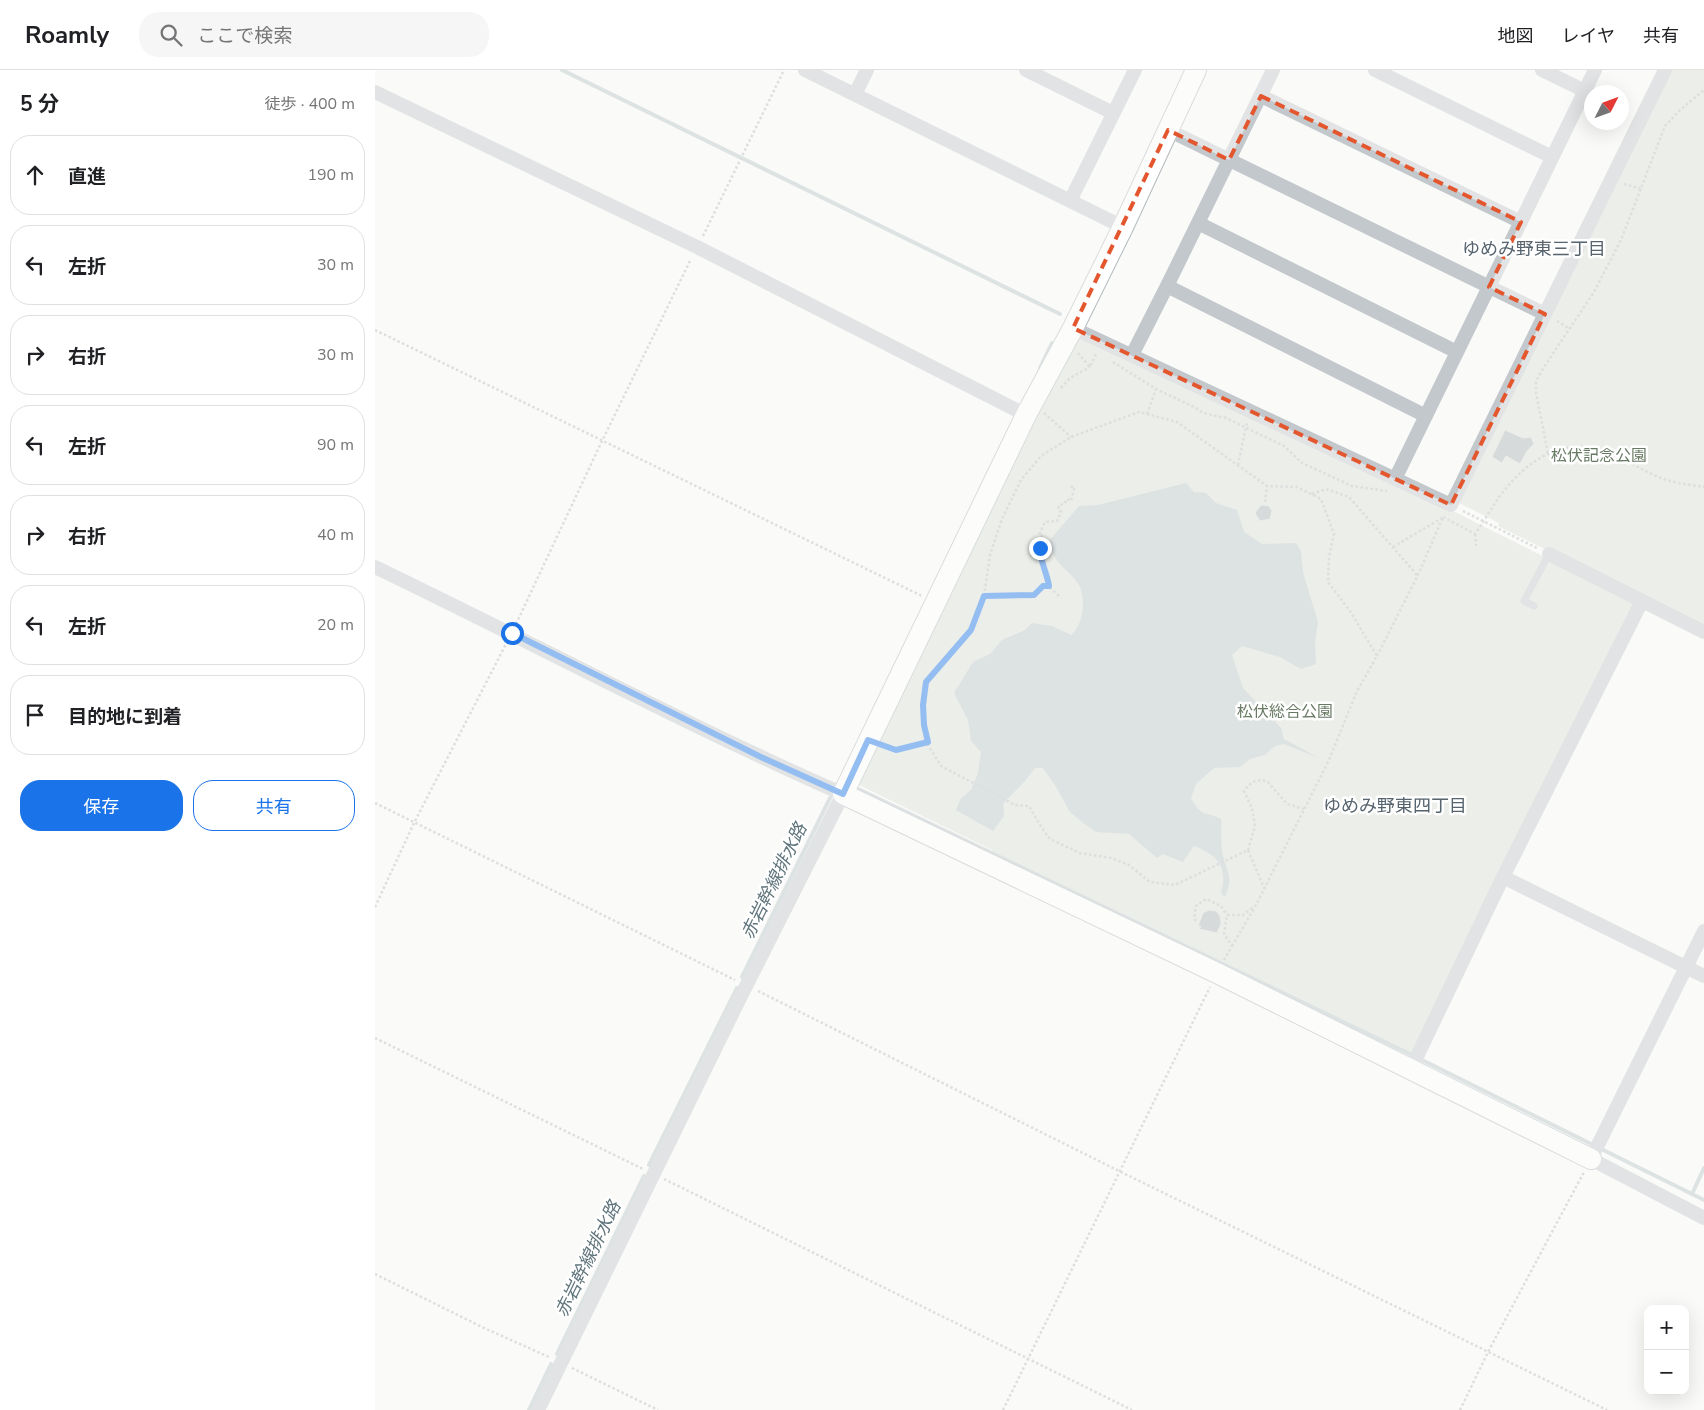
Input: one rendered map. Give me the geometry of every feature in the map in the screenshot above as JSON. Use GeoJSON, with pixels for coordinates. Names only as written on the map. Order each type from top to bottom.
{"type":"FeatureCollection","features":[{"type":"Feature","properties":{"kind":"street"},"geometry":{"type":"LineString","coordinates":[[805,70],[1123,227]]}},
{"type":"Feature","properties":{"kind":"street"},"geometry":{"type":"LineString","coordinates":[[855,94],[867,70]]}},
{"type":"Feature","properties":{"kind":"street"},"geometry":{"type":"LineString","coordinates":[[1026,70],[1113,113]]}},
{"type":"Feature","properties":{"kind":"street"},"geometry":{"type":"LineString","coordinates":[[1069,201],[1135,70]]}},
{"type":"Feature","properties":{"kind":"street"},"geometry":{"type":"LineString","coordinates":[[538,1410],[746,985],[843,794],[1123,227],[1196,70]]}},
{"type":"Feature","properties":{"kind":"street"},"geometry":{"type":"LineString","coordinates":[[1132,355],[1273,70]]}},
{"type":"Feature","properties":{"kind":"street"},"geometry":{"type":"LineString","coordinates":[[1375,70],[1553,157]]}},
{"type":"Feature","properties":{"kind":"street"},"geometry":{"type":"LineString","coordinates":[[1542,70],[1584,91]]}},
{"type":"Feature","properties":{"kind":"street"},"geometry":{"type":"LineString","coordinates":[[1588,85],[1595,70]]}},
{"type":"Feature","properties":{"kind":"street"},"geometry":{"type":"LineString","coordinates":[[1071,332],[1103,342],[1132,355],[1392,485],[1451,505],[1665,70]]}},
{"type":"Feature","properties":{"kind":"street"},"geometry":{"type":"LineString","coordinates":[[375,92],[1031,410]]}},
{"type":"Feature","properties":{"kind":"street"},"geometry":{"type":"LineString","coordinates":[[1392,485],[1584,93]]}},
{"type":"Feature","properties":{"kind":"street"},"geometry":{"type":"LineString","coordinates":[[1261,96],[1521,222]]}},
{"type":"Feature","properties":{"kind":"street"},"geometry":{"type":"LineString","coordinates":[[1168,130],[1545,314]]}},
{"type":"Feature","properties":{"kind":"street"},"geometry":{"type":"LineString","coordinates":[[1199,222],[1457,352]]}},
{"type":"Feature","properties":{"kind":"street"},"geometry":{"type":"LineString","coordinates":[[1167,286],[1425,416]]}},
{"type":"Feature","properties":{"kind":"street"},"geometry":{"type":"LineString","coordinates":[[1549,554],[1704,632]]}},
{"type":"Feature","properties":{"kind":"street"},"geometry":{"type":"LineString","coordinates":[[375,567],[763,758],[843,794],[1217,973],[1591,1159],[1704,1218]]}},
{"type":"Feature","properties":{"kind":"street"},"geometry":{"type":"LineString","coordinates":[[1411,1069],[1503,877],[1642,601]]}},
{"type":"Feature","properties":{"kind":"street"},"geometry":{"type":"LineString","coordinates":[[1503,877],[1704,976]]}},
{"type":"Feature","properties":{"kind":"street"},"geometry":{"type":"LineString","coordinates":[[1591,1159],[1704,931]]}},
{"type":"Feature","properties":{"kind":"lane"},"geometry":{"type":"LineString","coordinates":[[1534,606],[1524,601],[1549,554]]}},
{"type":"Feature","properties":{"kind":"path"},"geometry":{"type":"LineString","coordinates":[[375,907],[414,823],[512,633],[602,441],[784,70]]}},
{"type":"Feature","properties":{"kind":"path"},"geometry":{"type":"LineString","coordinates":[[1548,454],[1536,393],[1536,381],[1543,367],[1593,292],[1621,240],[1665,126],[1680,110],[1704,90]]}},
{"type":"Feature","properties":{"kind":"path"},"geometry":{"type":"LineString","coordinates":[[1611,180],[1642,188]]}},
{"type":"Feature","properties":{"kind":"path"},"geometry":{"type":"LineString","coordinates":[[375,330],[923,597]]}},
{"type":"Feature","properties":{"kind":"path"},"geometry":{"type":"LineString","coordinates":[[1071,332],[1075,341],[1075,350],[1089,367]]}},
{"type":"Feature","properties":{"kind":"path"},"geometry":{"type":"LineString","coordinates":[[1059,389],[1069,378],[1089,367],[1103,342]]}},
{"type":"Feature","properties":{"kind":"path"},"geometry":{"type":"LineString","coordinates":[[1111,362],[1156,389],[1203,413],[1226,418],[1284,446],[1302,462],[1352,486],[1392,485]]}},
{"type":"Feature","properties":{"kind":"path"},"geometry":{"type":"LineString","coordinates":[[1147,414],[1156,389]]}},
{"type":"Feature","properties":{"kind":"path"},"geometry":{"type":"LineString","coordinates":[[1031,410],[1071,437]]}},
{"type":"Feature","properties":{"kind":"path"},"geometry":{"type":"LineString","coordinates":[[1248,850],[1175,885],[1150,882],[1129,865],[1111,858],[1080,853],[1050,838],[1029,806],[1015,805],[941,766],[928,742],[924,725],[923,705],[926,682],[971,630],[984,596],[989,555],[1002,519],[1021,480],[1041,456],[1071,437],[1139,412],[1177,422],[1267,486],[1297,487],[1321,499],[1334,534],[1329,557],[1328,582],[1350,611],[1377,656]]}},
{"type":"Feature","properties":{"kind":"path"},"geometry":{"type":"LineString","coordinates":[[1238,466],[1244,428]]}},
{"type":"Feature","properties":{"kind":"path"},"geometry":{"type":"LineString","coordinates":[[1476,546],[1475,534],[1501,495],[1516,478],[1541,456],[1566,447],[1588,446],[1611,453],[1641,469],[1670,481],[1704,487]]}},
{"type":"Feature","properties":{"kind":"path"},"geometry":{"type":"LineString","coordinates":[[1061,598],[1049,586],[1040,556],[1039,543],[1042,536],[1039,535],[1045,522],[1057,521],[1061,512],[1058,508],[1059,505],[1064,504],[1067,499],[1071,501],[1074,489],[1071,488],[1073,485]]}},
{"type":"Feature","properties":{"kind":"path"},"geometry":{"type":"LineString","coordinates":[[1265,502],[1267,486]]}},
{"type":"Feature","properties":{"kind":"path"},"geometry":{"type":"LineString","coordinates":[[1311,494],[1326,490],[1349,497],[1418,575]]}},
{"type":"Feature","properties":{"kind":"path"},"geometry":{"type":"LineString","coordinates":[[1451,505],[1549,554]]}},
{"type":"Feature","properties":{"kind":"path"},"geometry":{"type":"LineString","coordinates":[[1435,512],[1475,534]]}},
{"type":"Feature","properties":{"kind":"path"},"geometry":{"type":"LineString","coordinates":[[1393,547],[1443,517]]}},
{"type":"Feature","properties":{"kind":"path"},"geometry":{"type":"LineString","coordinates":[[1003,1410],[1217,973],[1256,906],[1329,760],[1357,691],[1418,575],[1443,517]]}},
{"type":"Feature","properties":{"kind":"path"},"geometry":{"type":"LineString","coordinates":[[984,596],[1034,595],[1043,586],[1049,586]]}},
{"type":"Feature","properties":{"kind":"path"},"geometry":{"type":"LineString","coordinates":[[868,740],[896,750],[928,742]]}},
{"type":"Feature","properties":{"kind":"path"},"geometry":{"type":"LineString","coordinates":[[1264,888],[1248,850],[1255,826],[1252,808],[1244,791],[1252,781],[1267,781],[1287,804],[1304,809]]}},
{"type":"Feature","properties":{"kind":"path"},"geometry":{"type":"LineString","coordinates":[[375,803],[1607,1410]]}},
{"type":"Feature","properties":{"kind":"path"},"geometry":{"type":"LineString","coordinates":[[1196,921],[1194,918],[1196,906],[1206,899],[1221,906],[1227,916],[1224,934],[1232,946]]}},
{"type":"Feature","properties":{"kind":"path"},"geometry":{"type":"LineString","coordinates":[[1227,916],[1243,915],[1256,906]]}},
{"type":"Feature","properties":{"kind":"path"},"geometry":{"type":"LineString","coordinates":[[375,1038],[1132,1410]]}},
{"type":"Feature","properties":{"kind":"path"},"geometry":{"type":"LineString","coordinates":[[1460,1410],[1488,1352],[1591,1159]]}},
{"type":"Feature","properties":{"kind":"path"},"geometry":{"type":"LineString","coordinates":[[375,1274],[484,1328],[562,1362],[658,1410]]}},
{"type":"Feature","properties":{"kind":"highlighted area"},"geometry":{"type":"Polygon","coordinates":[[[1261,96],[1521,222],[1489,287],[1545,314],[1451,505],[1073,328],[1168,130],[1229,160],[1261,96]]]}},
{"type":"Feature","properties":{"kind":"green space","name":"松伏記念公園"},"geometry":{"type":"Polygon","coordinates":[[[1670,70],[1704,70],[1704,628],[1498,526],[1499,523],[1459,503],[1670,70]]]}},
{"type":"Feature","properties":{"kind":"green space","name":"松伏総合公園"},"geometry":{"type":"Polygon","coordinates":[[[1074,331],[1449,509],[1636,603],[1411,1055],[1324,1013],[1232,973],[1234,968],[1182,943],[1180,948],[992,856],[992,850],[849,780],[1074,331]]]}},
{"type":"Feature","properties":{"kind":"shaded area"},"geometry":{"type":"Polygon","coordinates":[[[1186,483],[1194,492],[1206,493],[1216,503],[1237,510],[1244,532],[1262,544],[1296,543],[1301,551],[1303,572],[1318,622],[1315,642],[1316,664],[1301,669],[1280,657],[1242,646],[1232,655],[1243,688],[1281,728],[1284,739],[1319,758],[1284,744],[1275,746],[1265,755],[1250,759],[1240,767],[1214,768],[1196,784],[1191,798],[1198,809],[1221,819],[1222,851],[1229,875],[1228,890],[1225,897],[1221,893],[1223,884],[1222,869],[1215,858],[1209,853],[1194,846],[1183,862],[1163,854],[1157,858],[1129,834],[1096,832],[1070,812],[1043,768],[1035,768],[1003,804],[1004,816],[993,831],[956,810],[961,798],[971,790],[978,773],[981,752],[971,741],[968,720],[954,693],[973,662],[990,654],[1002,640],[1025,630],[1032,623],[1052,626],[1071,635],[1081,619],[1083,599],[1080,587],[1057,560],[1049,541],[1079,506],[1098,505],[1186,483]]]}},
{"type":"Feature","properties":{"kind":"building"},"geometry":{"type":"Polygon","coordinates":[[[1505,430],[1523,438],[1531,437],[1534,444],[1527,451],[1520,464],[1506,456],[1502,463],[1492,457],[1505,430]]]}},
{"type":"Feature","properties":{"kind":"building"},"geometry":{"type":"Polygon","coordinates":[[[1261,505],[1269,506],[1272,511],[1270,519],[1260,521],[1255,513],[1261,505]]]}},
{"type":"Feature","properties":{"kind":"building"},"geometry":{"type":"Polygon","coordinates":[[[1209,910],[1216,911],[1220,916],[1221,924],[1217,933],[1199,929],[1201,926],[1198,926],[1203,913],[1209,910]]]}},
{"type":"Feature","properties":{"kind":"waterway"},"geometry":{"type":"LineString","coordinates":[[562,70],[1060,314]]}},
{"type":"Feature","properties":{"kind":"waterway"},"geometry":{"type":"LineString","coordinates":[[1040,368],[1052,343]]}},
{"type":"Feature","properties":{"kind":"waterway"},"geometry":{"type":"LineString","coordinates":[[852,786],[1414,1056]]}},
{"type":"Feature","properties":{"kind":"waterway","name":"赤岩幹線排水路"},"geometry":{"type":"LineString","coordinates":[[742,977],[830,798]]}},
{"type":"Feature","properties":{"kind":"waterway","name":"赤岩幹線排水路"},"geometry":{"type":"LineString","coordinates":[[649,1165],[737,988]]}},
{"type":"Feature","properties":{"kind":"waterway"},"geometry":{"type":"LineString","coordinates":[[1420,1059],[1704,1200]]}},
{"type":"Feature","properties":{"kind":"waterway"},"geometry":{"type":"LineString","coordinates":[[1692,1194],[1704,1168]]}},
{"type":"Feature","properties":{"kind":"waterway","name":"赤岩幹線排水路"},"geometry":{"type":"LineString","coordinates":[[557,1354],[644,1176]]}},
{"type":"Feature","properties":{"kind":"waterway","name":"赤岩幹線排水路"},"geometry":{"type":"LineString","coordinates":[[529,1410],[551,1364]]}},
{"type":"Feature","properties":{"kind":"district","name":"ゆめみ野東三丁目"},"geometry":{"type":"Point","coordinates":[1534,249]}},
{"type":"Feature","properties":{"kind":"district","name":"ゆめみ野東四丁目"},"geometry":{"type":"Point","coordinates":[1395,806]}},
{"type":"Feature","properties":{"kind":"route"},"geometry":{"type":"LineString","coordinates":[[512,633],[763,758],[843,794],[868,740],[896,750],[928,742],[924,725],[923,705],[926,682],[971,630],[984,596],[1034,595],[1043,586],[1049,586],[1044,564],[1040,556],[1040,548]]}}]}
